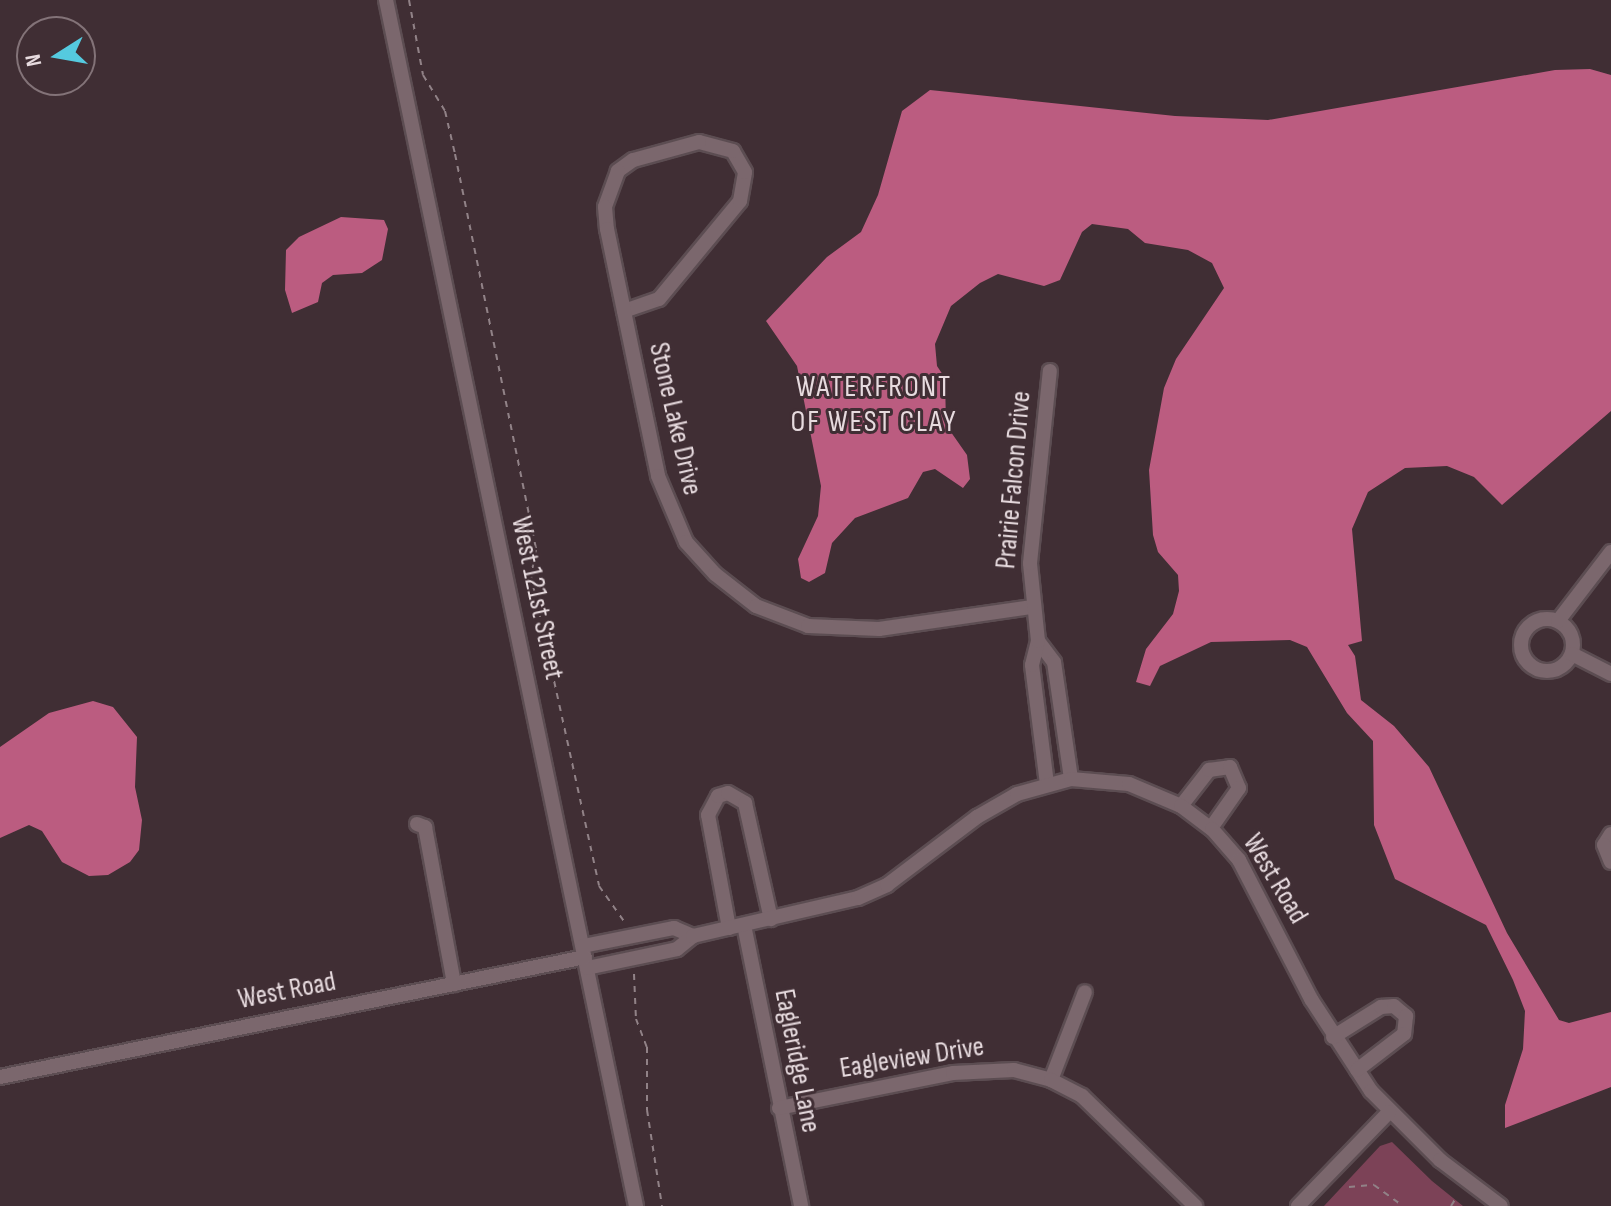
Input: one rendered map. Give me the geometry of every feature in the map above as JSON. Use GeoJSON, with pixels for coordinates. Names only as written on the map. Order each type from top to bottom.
{"type":"FeatureCollection","features":[{"type":"Feature","properties":{"kind":"street","name":"West 121st Street"},"geometry":{"type":"LineString","coordinates":[[386,0],[636,1206]]}},
{"type":"Feature","properties":{"kind":"street","name":"Stone Lake Drive"},"geometry":{"type":"LineString","coordinates":[[624,311],[659,299],[740,201],[745,172],[733,151],[699,142],[653,152],[618,171],[605,207],[624,311],[664,499],[686,542],[738,592],[779,618],[841,630],[1032,607]]}},
{"type":"Feature","properties":{"kind":"street","name":"Prairie Falcon Drive"},"geometry":{"type":"LineString","coordinates":[[1047,784],[1032,665],[1038,641],[1032,607],[1033,511],[1050,371]]}},
{"type":"Feature","properties":{"kind":"street"},"geometry":{"type":"LineString","coordinates":[[1572,654],[1553,671],[1536,668],[1524,655],[1523,638],[1532,624],[1558,621],[1611,552]]}},
{"type":"Feature","properties":{"kind":"street"},"geometry":{"type":"LineString","coordinates":[[1558,621],[1569,631],[1572,654]]}},
{"type":"Feature","properties":{"kind":"street","name":"Prairie Falcon Drive"},"geometry":{"type":"LineString","coordinates":[[1038,641],[1054,662],[1071,779]]}},
{"type":"Feature","properties":{"kind":"street"},"geometry":{"type":"LineString","coordinates":[[1572,654],[1611,674]]}},
{"type":"Feature","properties":{"kind":"street"},"geometry":{"type":"LineString","coordinates":[[1181,806],[1209,770],[1230,767],[1239,788],[1211,828]]}},
{"type":"Feature","properties":{"kind":"street","name":"West Road"},"geometry":{"type":"LineString","coordinates":[[585,957],[632,959],[677,949],[693,936],[829,907],[887,885],[977,817],[1047,784],[1071,779],[1129,784],[1181,806],[1211,828],[1251,877],[1333,1037],[1389,1112],[1440,1160],[1501,1206]]}},
{"type":"Feature","properties":{"kind":"street","name":"Eagleridge Lane"},"geometry":{"type":"LineString","coordinates":[[771,919],[745,803],[728,793],[718,796],[708,815],[801,1206]]}},
{"type":"Feature","properties":{"kind":"street"},"geometry":{"type":"LineString","coordinates":[[417,824],[425,827],[454,984]]}},
{"type":"Feature","properties":{"kind":"street"},"geometry":{"type":"LineString","coordinates":[[1611,834],[1604,845],[1611,862]]}},
{"type":"Feature","properties":{"kind":"street","name":"West Road"},"geometry":{"type":"LineString","coordinates":[[0,1077],[585,957],[628,937],[674,928],[693,936]]}},
{"type":"Feature","properties":{"kind":"street"},"geometry":{"type":"LineString","coordinates":[[1051,1080],[1085,992]]}},
{"type":"Feature","properties":{"kind":"street"},"geometry":{"type":"LineString","coordinates":[[1333,1037],[1381,1007],[1394,1006],[1406,1016],[1404,1034],[1357,1070]]}},
{"type":"Feature","properties":{"kind":"street","name":"Eagleview Drive"},"geometry":{"type":"LineString","coordinates":[[779,1108],[974,1070],[1014,1070],[1051,1080],[1109,1119],[1195,1206]]}},
{"type":"Feature","properties":{"kind":"street"},"geometry":{"type":"LineString","coordinates":[[1298,1206],[1389,1112]]}},
{"type":"Feature","properties":{"kind":"path"},"geometry":{"type":"LineString","coordinates":[[409,0],[423,75],[445,111],[455,154],[536,550],[531,576],[599,886],[625,917],[628,937]]}},
{"type":"Feature","properties":{"kind":"path"},"geometry":{"type":"LineString","coordinates":[[632,959],[636,1019],[647,1047],[647,1110],[662,1206]]}},
{"type":"Feature","properties":{"kind":"path"},"geometry":{"type":"LineString","coordinates":[[1349,1187],[1374,1185],[1403,1206]]}},
{"type":"Feature","properties":{"kind":"path"},"geometry":{"type":"LineString","coordinates":[[1451,1206],[1456,1198]]}},
{"type":"Feature","properties":{"kind":"shaded area"},"geometry":{"type":"Polygon","coordinates":[[[1590,69],[1611,75],[1611,411],[1502,505],[1474,477],[1447,466],[1405,468],[1368,492],[1352,529],[1362,641],[1348,645],[1355,656],[1361,700],[1394,726],[1429,767],[1507,933],[1559,1020],[1569,1023],[1611,1012],[1611,1087],[1505,1128],[1505,1105],[1523,1049],[1525,1011],[1513,980],[1486,925],[1395,879],[1374,825],[1373,741],[1347,713],[1307,647],[1290,640],[1211,642],[1160,666],[1150,686],[1136,682],[1146,649],[1173,614],[1179,591],[1178,575],[1158,552],[1153,535],[1149,470],[1164,388],[1176,359],[1224,288],[1212,263],[1188,250],[1145,243],[1128,229],[1092,224],[1082,232],[1060,280],[1044,286],[998,274],[980,283],[951,306],[935,344],[937,366],[945,378],[946,425],[967,455],[970,479],[963,488],[935,469],[923,472],[908,498],[855,518],[832,543],[825,573],[809,582],[801,578],[798,559],[818,516],[821,486],[797,366],[766,321],[827,257],[861,232],[878,195],[902,111],[930,90],[1175,116],[1268,120],[1555,70],[1590,69]]]}},
{"type":"Feature","properties":{"kind":"shaded area"},"geometry":{"type":"Polygon","coordinates":[[[341,217],[384,220],[388,229],[382,260],[362,273],[333,275],[322,283],[318,302],[292,313],[285,290],[286,250],[299,237],[341,217]]]}},
{"type":"Feature","properties":{"kind":"shaded area"},"geometry":{"type":"Polygon","coordinates":[[[93,701],[113,707],[137,737],[135,787],[142,820],[139,850],[130,862],[108,875],[89,876],[62,862],[42,831],[29,825],[0,838],[0,747],[49,713],[93,701]]]}},
{"type":"Feature","properties":{"kind":"shaded area"},"geometry":{"type":"Polygon","coordinates":[[[1392,1142],[1463,1206],[1324,1206],[1380,1146],[1392,1142]]]}},
{"type":"Feature","properties":{"kind":"district","name":"WATERFRONT OF WEST CLAY"},"geometry":{"type":"Point","coordinates":[874,404]}}]}
